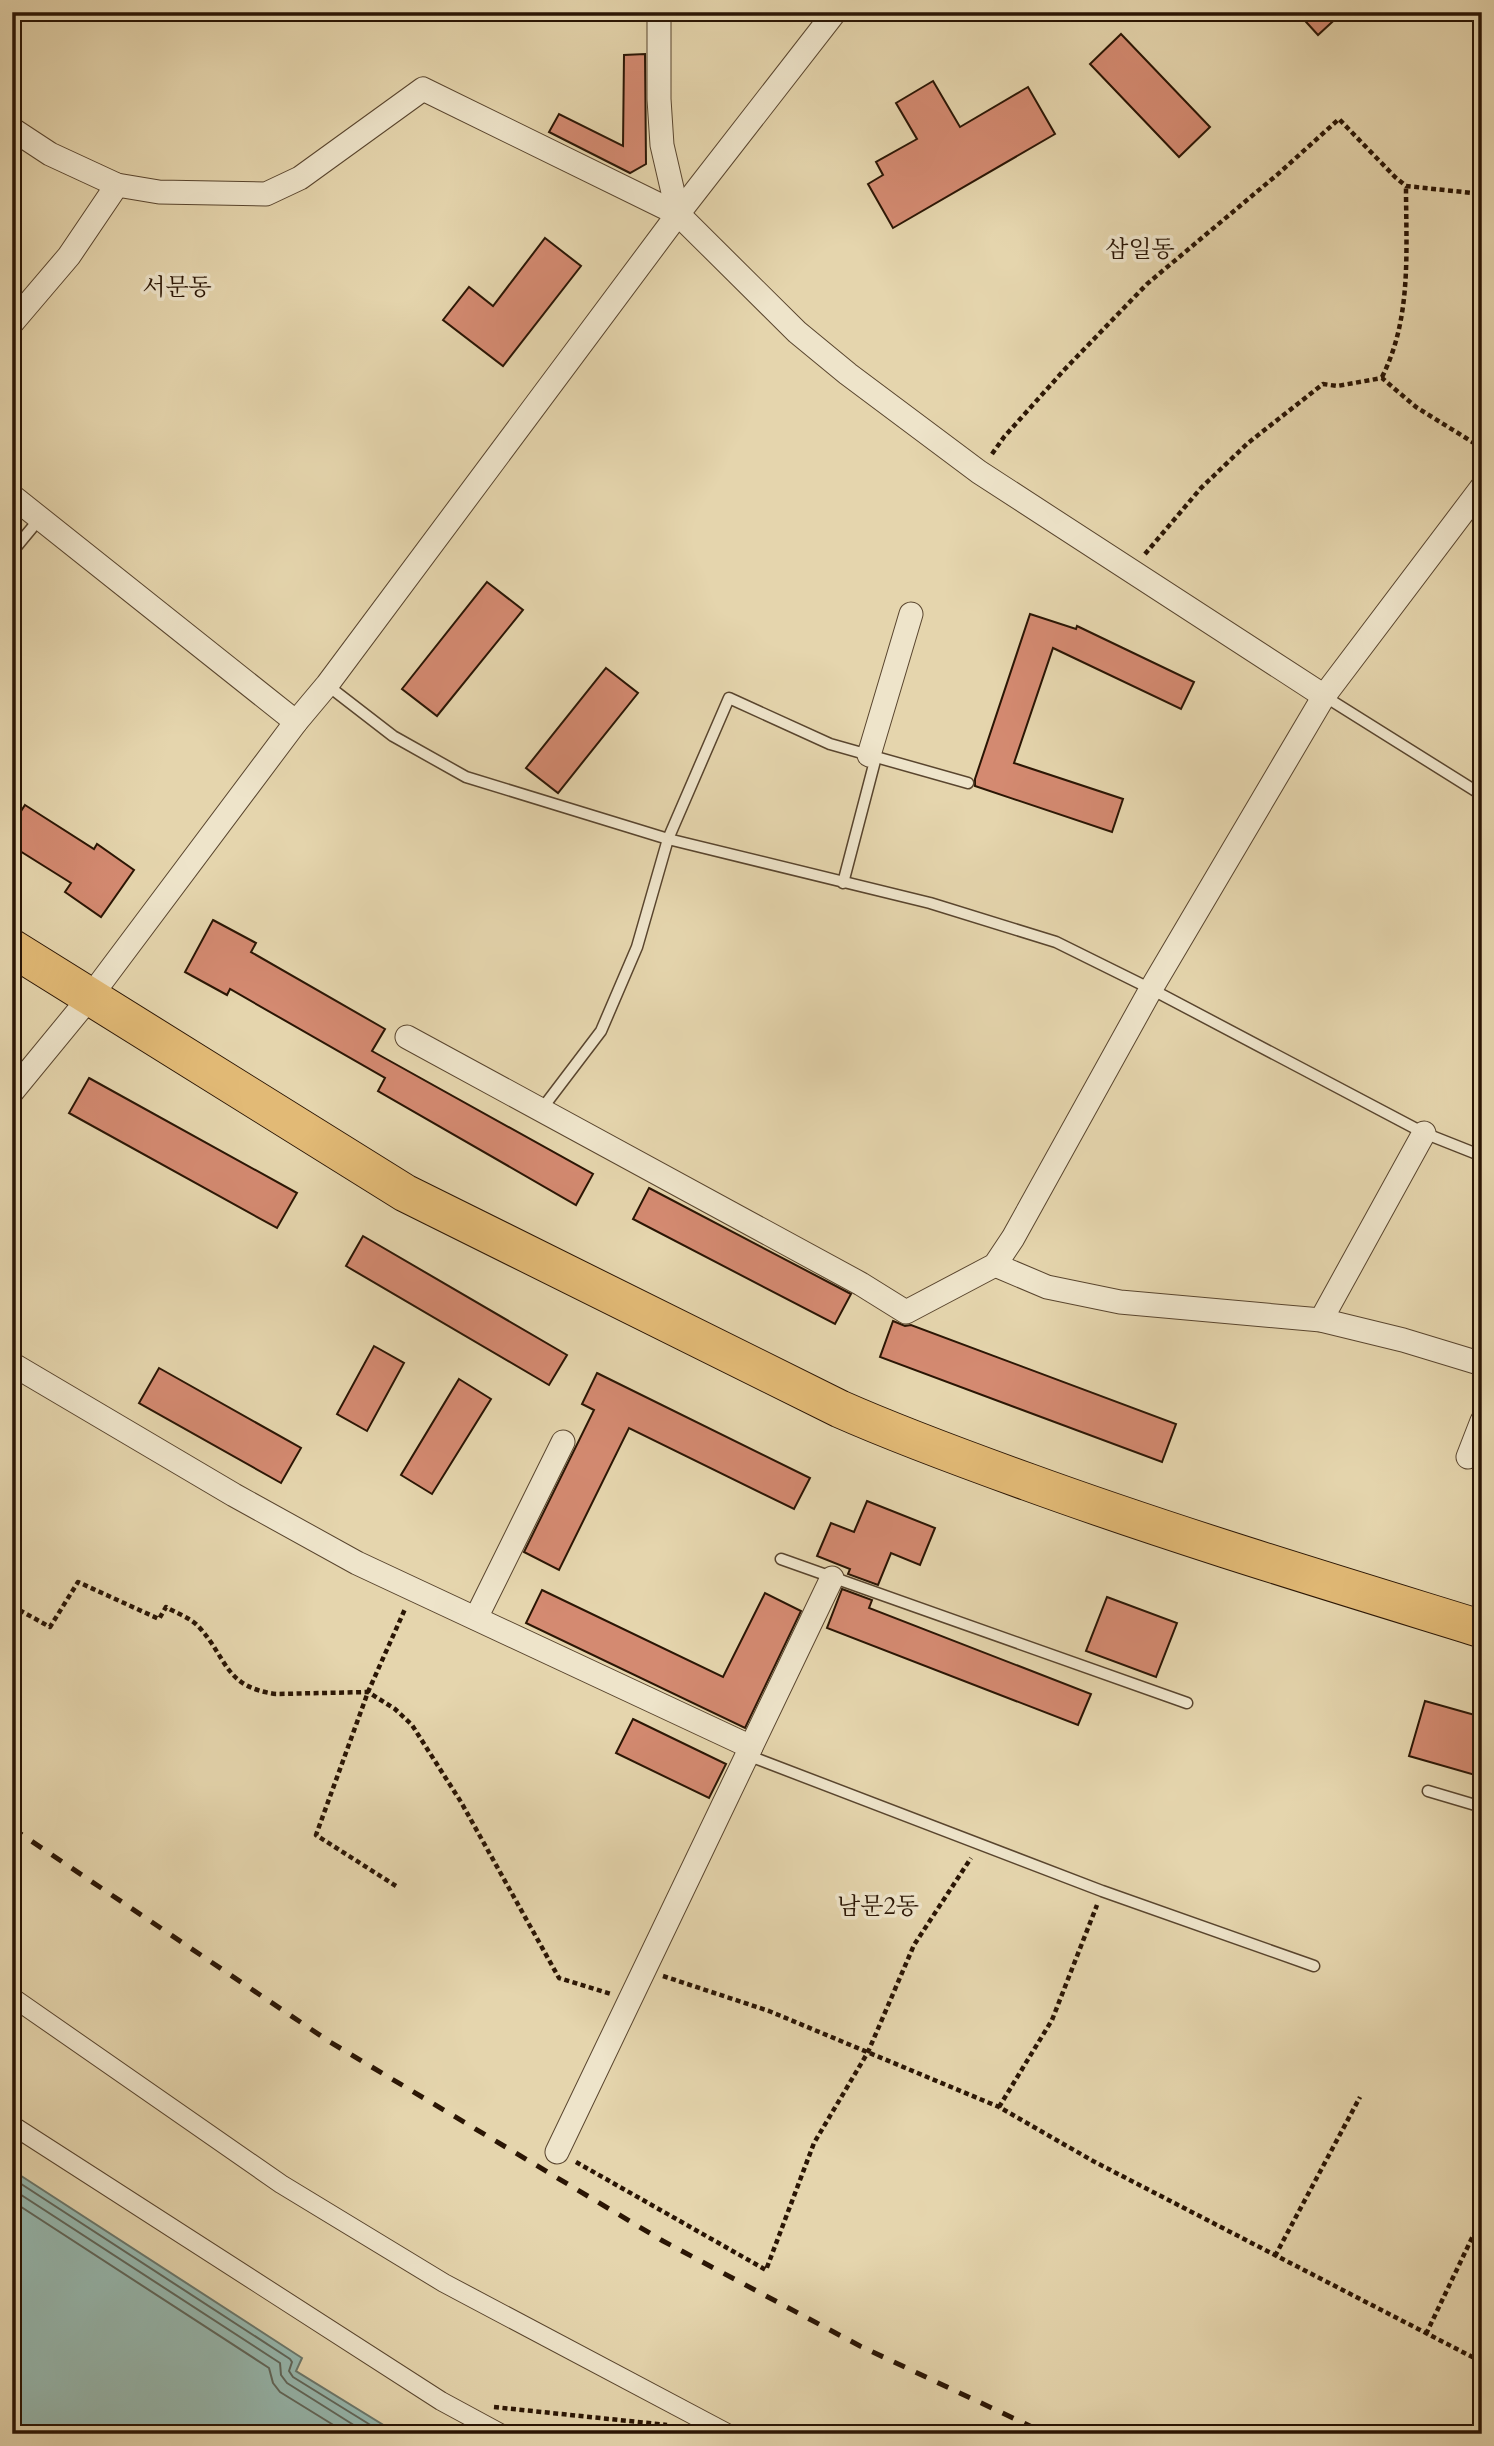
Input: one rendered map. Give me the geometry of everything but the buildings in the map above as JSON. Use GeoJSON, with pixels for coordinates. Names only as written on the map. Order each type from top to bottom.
{"type":"FeatureCollection","features":[{"type":"Feature","properties":{"kind":"main road"},"geometry":{"type":"LineString","coordinates":[[12,948],[405,1193],[863,1419],[899,1435],[1081,1501],[1482,1629]]}},
{"type":"Feature","properties":{"kind":"street"},"geometry":{"type":"LineString","coordinates":[[659,12],[662,145],[678,214]]}},
{"type":"Feature","properties":{"kind":"street"},"geometry":{"type":"LineString","coordinates":[[12,1092],[90,997],[296,722],[327,685],[678,214],[835,12]]}},
{"type":"Feature","properties":{"kind":"street"},"geometry":{"type":"LineString","coordinates":[[12,128],[51,154],[117,185],[159,192],[266,194],[300,178],[423,89],[678,214],[797,332],[848,374],[979,472],[1324,696]]}},
{"type":"Feature","properties":{"kind":"street"},"geometry":{"type":"LineString","coordinates":[[12,323],[69,256],[117,185]]}},
{"type":"Feature","properties":{"kind":"street"},"geometry":{"type":"LineString","coordinates":[[407,1037],[861,1284],[906,1312],[995,1265],[1013,1238],[1151,989],[1324,696],[1482,487]]}},
{"type":"Feature","properties":{"kind":"street"},"geometry":{"type":"LineString","coordinates":[[12,496],[296,722]]}},
{"type":"Feature","properties":{"kind":"street"},"geometry":{"type":"LineString","coordinates":[[872,756],[911,614]]}},
{"type":"Feature","properties":{"kind":"street"},"geometry":{"type":"LineString","coordinates":[[1321,1320],[1424,1133]]}},
{"type":"Feature","properties":{"kind":"street"},"geometry":{"type":"LineString","coordinates":[[995,1265],[1047,1287],[1120,1302],[1321,1320],[1403,1340],[1482,1364]]}},
{"type":"Feature","properties":{"kind":"street"},"geometry":{"type":"LineString","coordinates":[[12,1364],[234,1495],[357,1563],[749,1751]]}},
{"type":"Feature","properties":{"kind":"street"},"geometry":{"type":"LineString","coordinates":[[1475,1459],[1482,1421]]}},
{"type":"Feature","properties":{"kind":"street"},"geometry":{"type":"LineString","coordinates":[[476,1619],[563,1442]]}},
{"type":"Feature","properties":{"kind":"street"},"geometry":{"type":"LineString","coordinates":[[557,2152],[832,1578]]}},
{"type":"Feature","properties":{"kind":"street"},"geometry":{"type":"LineString","coordinates":[[12,1997],[281,2185],[444,2283],[729,2434]]}},
{"type":"Feature","properties":{"kind":"street"},"geometry":{"type":"LineString","coordinates":[[12,2125],[441,2401],[502,2434]]}},
{"type":"Feature","properties":{"kind":"lane"},"geometry":{"type":"LineString","coordinates":[[12,552],[41,517]]}},
{"type":"Feature","properties":{"kind":"lane"},"geometry":{"type":"LineString","coordinates":[[327,685],[393,736],[466,777],[668,839],[930,903],[1056,942],[1424,1133],[1482,1156]]}},
{"type":"Feature","properties":{"kind":"lane"},"geometry":{"type":"LineString","coordinates":[[1324,696],[1482,795]]}},
{"type":"Feature","properties":{"kind":"lane"},"geometry":{"type":"LineString","coordinates":[[541,1110],[601,1031],[637,947],[668,839],[729,698],[830,744],[968,783]]}},
{"type":"Feature","properties":{"kind":"lane"},"geometry":{"type":"LineString","coordinates":[[843,883],[872,756]]}},
{"type":"Feature","properties":{"kind":"lane"},"geometry":{"type":"LineString","coordinates":[[781,1559],[1187,1703]]}},
{"type":"Feature","properties":{"kind":"lane"},"geometry":{"type":"LineString","coordinates":[[749,1751],[1102,1891],[1314,1966]]}},
{"type":"Feature","properties":{"kind":"lane"},"geometry":{"type":"LineString","coordinates":[[1428,1791],[1482,1807]]}},
{"type":"Feature","properties":{"kind":"path"},"geometry":{"type":"LineString","coordinates":[[979,472],[1004,437],[1147,284],[1339,119],[1406,186],[1482,194]]}},
{"type":"Feature","properties":{"kind":"path"},"geometry":{"type":"LineString","coordinates":[[1382,377],[1397,341],[1405,300],[1406,186]]}},
{"type":"Feature","properties":{"kind":"path"},"geometry":{"type":"LineString","coordinates":[[1382,377],[1416,407],[1482,448]]}},
{"type":"Feature","properties":{"kind":"path"},"geometry":{"type":"LineString","coordinates":[[1130,571],[1201,488],[1248,443],[1323,384],[1337,386],[1382,377]]}},
{"type":"Feature","properties":{"kind":"path"},"geometry":{"type":"LineString","coordinates":[[12,1606],[50,1627],[78,1582],[159,1619],[166,1607],[198,1626],[233,1676],[261,1692],[368,1692],[395,1709],[412,1726],[474,1824],[559,1978],[631,2000]]}},
{"type":"Feature","properties":{"kind":"path"},"geometry":{"type":"LineString","coordinates":[[396,1886],[316,1835],[368,1692],[413,1589]]}},
{"type":"Feature","properties":{"kind":"path"},"geometry":{"type":"LineString","coordinates":[[557,2152],[766,2270],[814,2143],[868,2052],[914,1945],[963,1873],[979,1843]]}},
{"type":"Feature","properties":{"kind":"path"},"geometry":{"type":"LineString","coordinates":[[999,2107],[1052,2020],[1102,1891]]}},
{"type":"Feature","properties":{"kind":"path"},"geometry":{"type":"LineString","coordinates":[[646,1970],[769,2011],[999,2107],[1093,2161],[1482,2362]]}},
{"type":"Feature","properties":{"kind":"path"},"geometry":{"type":"LineString","coordinates":[[1275,2256],[1360,2097]]}},
{"type":"Feature","properties":{"kind":"path"},"geometry":{"type":"LineString","coordinates":[[1426,2334],[1482,2217]]}},
{"type":"Feature","properties":{"kind":"path"},"geometry":{"type":"LineString","coordinates":[[441,2401],[670,2425]]}},
{"type":"Feature","properties":{"kind":"water"},"geometry":{"type":"Polygon","coordinates":[[[12,2170],[302,2358],[296,2371],[398,2434],[12,2434],[12,2170]]]}},
{"type":"Feature","properties":{"kind":"railway"},"geometry":{"type":"LineString","coordinates":[[12,1828],[330,2042],[663,2241],[860,2346],[1047,2434]]}},
{"type":"Feature","properties":{"kind":"district","name":"삼일동"},"geometry":{"type":"Point","coordinates":[1140,249]}},
{"type":"Feature","properties":{"kind":"district","name":"서문동"},"geometry":{"type":"Point","coordinates":[177,287]}},
{"type":"Feature","properties":{"kind":"district","name":"남문2동"},"geometry":{"type":"Point","coordinates":[878,1906]}}]}
